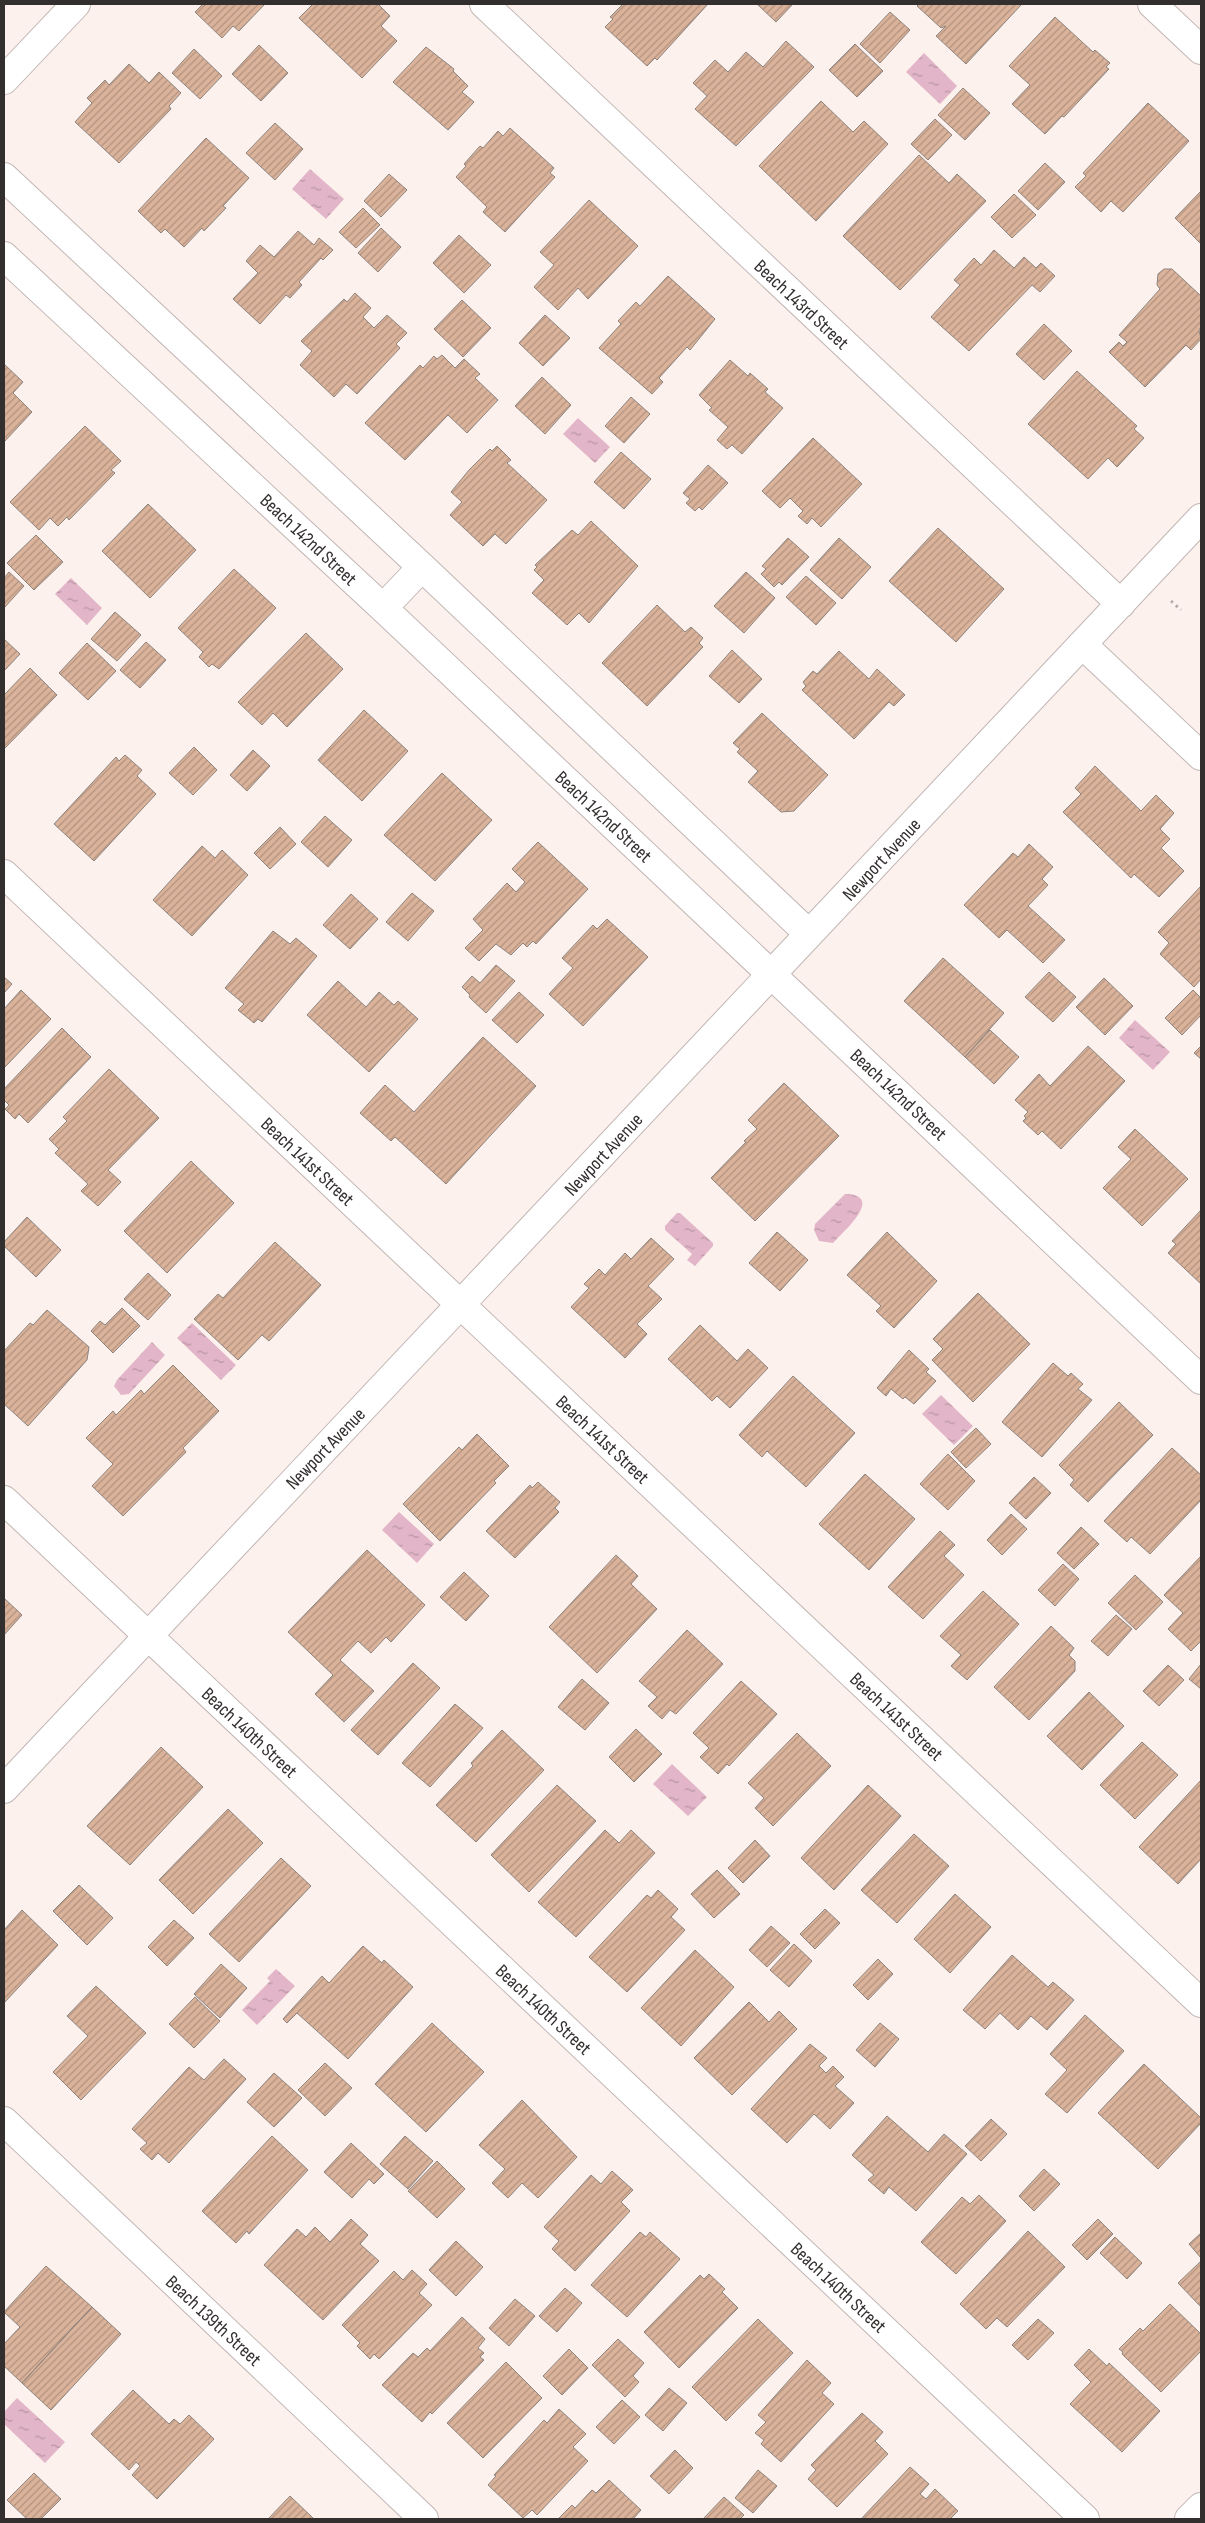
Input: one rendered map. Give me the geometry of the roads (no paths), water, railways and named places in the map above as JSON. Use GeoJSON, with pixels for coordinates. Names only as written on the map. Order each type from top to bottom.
{"type":"FeatureCollection","features":[{"type":"Feature","properties":{"kind":"street"},"geometry":{"type":"LineString","coordinates":[[4,80],[76,4]]}},
{"type":"Feature","properties":{"kind":"street","name":"Beach 143rd Street"},"geometry":{"type":"LineString","coordinates":[[484,4],[1121,604]]}},
{"type":"Feature","properties":{"kind":"street"},"geometry":{"type":"LineString","coordinates":[[1152,4],[1201,50]]}},
{"type":"Feature","properties":{"kind":"street"},"geometry":{"type":"LineString","coordinates":[[4,177],[422,567],[809,934]]}},
{"type":"Feature","properties":{"kind":"street","name":"Beach 142nd Street"},"geometry":{"type":"LineString","coordinates":[[4,256],[383,608],[1201,1380]]}},
{"type":"Feature","properties":{"kind":"street","name":"Newport Avenue"},"geometry":{"type":"LineString","coordinates":[[4,1789],[1201,518]]}},
{"type":"Feature","properties":{"kind":"street"},"geometry":{"type":"LineString","coordinates":[[383,608],[422,567]]}},
{"type":"Feature","properties":{"kind":"street"},"geometry":{"type":"LineString","coordinates":[[1083,645],[1201,756]]}},
{"type":"Feature","properties":{"kind":"street","name":"Beach 141st Street"},"geometry":{"type":"LineString","coordinates":[[4,874],[1201,2003]]}},
{"type":"Feature","properties":{"kind":"street","name":"Beach 140th Street"},"geometry":{"type":"LineString","coordinates":[[4,1500],[1085,2519]]}},
{"type":"Feature","properties":{"kind":"street","name":"Beach 139th Street"},"geometry":{"type":"LineString","coordinates":[[4,2122],[424,2519]]}},
{"type":"Feature","properties":{"kind":"street"},"geometry":{"type":"LineString","coordinates":[[1189,2519],[1201,2506]]}},
{"type":"Feature","properties":{"kind":"water"},"geometry":{"type":"Polygon","coordinates":[[[924,53],[957,86],[940,104],[906,72],[924,53]]]}},
{"type":"Feature","properties":{"kind":"water"},"geometry":{"type":"Polygon","coordinates":[[[310,169],[344,199],[326,219],[292,189],[310,169]]]}},
{"type":"Feature","properties":{"kind":"water"},"geometry":{"type":"Polygon","coordinates":[[[578,418],[610,447],[595,463],[563,434],[578,418]]]}},
{"type":"Feature","properties":{"kind":"water"},"geometry":{"type":"Polygon","coordinates":[[[71,578],[102,608],[87,625],[55,594],[71,578]]]}},
{"type":"Feature","properties":{"kind":"water"},"geometry":{"type":"Polygon","coordinates":[[[1135,1020],[1170,1052],[1153,1070],[1119,1038],[1135,1020]]]}},
{"type":"Feature","properties":{"kind":"water"},"geometry":{"type":"Polygon","coordinates":[[[845,1194],[857,1196],[862,1201],[862,1207],[858,1215],[833,1243],[819,1241],[814,1230],[815,1224],[845,1194]]]}},
{"type":"Feature","properties":{"kind":"water"},"geometry":{"type":"Polygon","coordinates":[[[677,1213],[680,1213],[713,1243],[713,1246],[695,1266],[687,1260],[692,1254],[665,1230],[665,1226],[677,1213]]]}},
{"type":"Feature","properties":{"kind":"water"},"geometry":{"type":"Polygon","coordinates":[[[192,1323],[236,1365],[221,1380],[177,1338],[192,1323]]]}},
{"type":"Feature","properties":{"kind":"water"},"geometry":{"type":"Polygon","coordinates":[[[152,1342],[165,1355],[129,1394],[121,1395],[114,1386],[117,1380],[152,1342]]]}},
{"type":"Feature","properties":{"kind":"water"},"geometry":{"type":"Polygon","coordinates":[[[941,1395],[973,1426],[954,1445],[922,1414],[941,1395]]]}},
{"type":"Feature","properties":{"kind":"water"},"geometry":{"type":"Polygon","coordinates":[[[399,1512],[434,1544],[417,1563],[382,1530],[399,1512]]]}},
{"type":"Feature","properties":{"kind":"water"},"geometry":{"type":"Polygon","coordinates":[[[672,1764],[707,1797],[688,1816],[653,1784],[672,1764]]]}},
{"type":"Feature","properties":{"kind":"water"},"geometry":{"type":"Polygon","coordinates":[[[276,1969],[295,1986],[257,2025],[242,2010],[270,1981],[267,1978],[276,1969]]]}},
{"type":"Feature","properties":{"kind":"water"},"geometry":{"type":"Polygon","coordinates":[[[17,2398],[65,2442],[45,2463],[4,2424],[4,2412],[17,2398]]]}}]}
